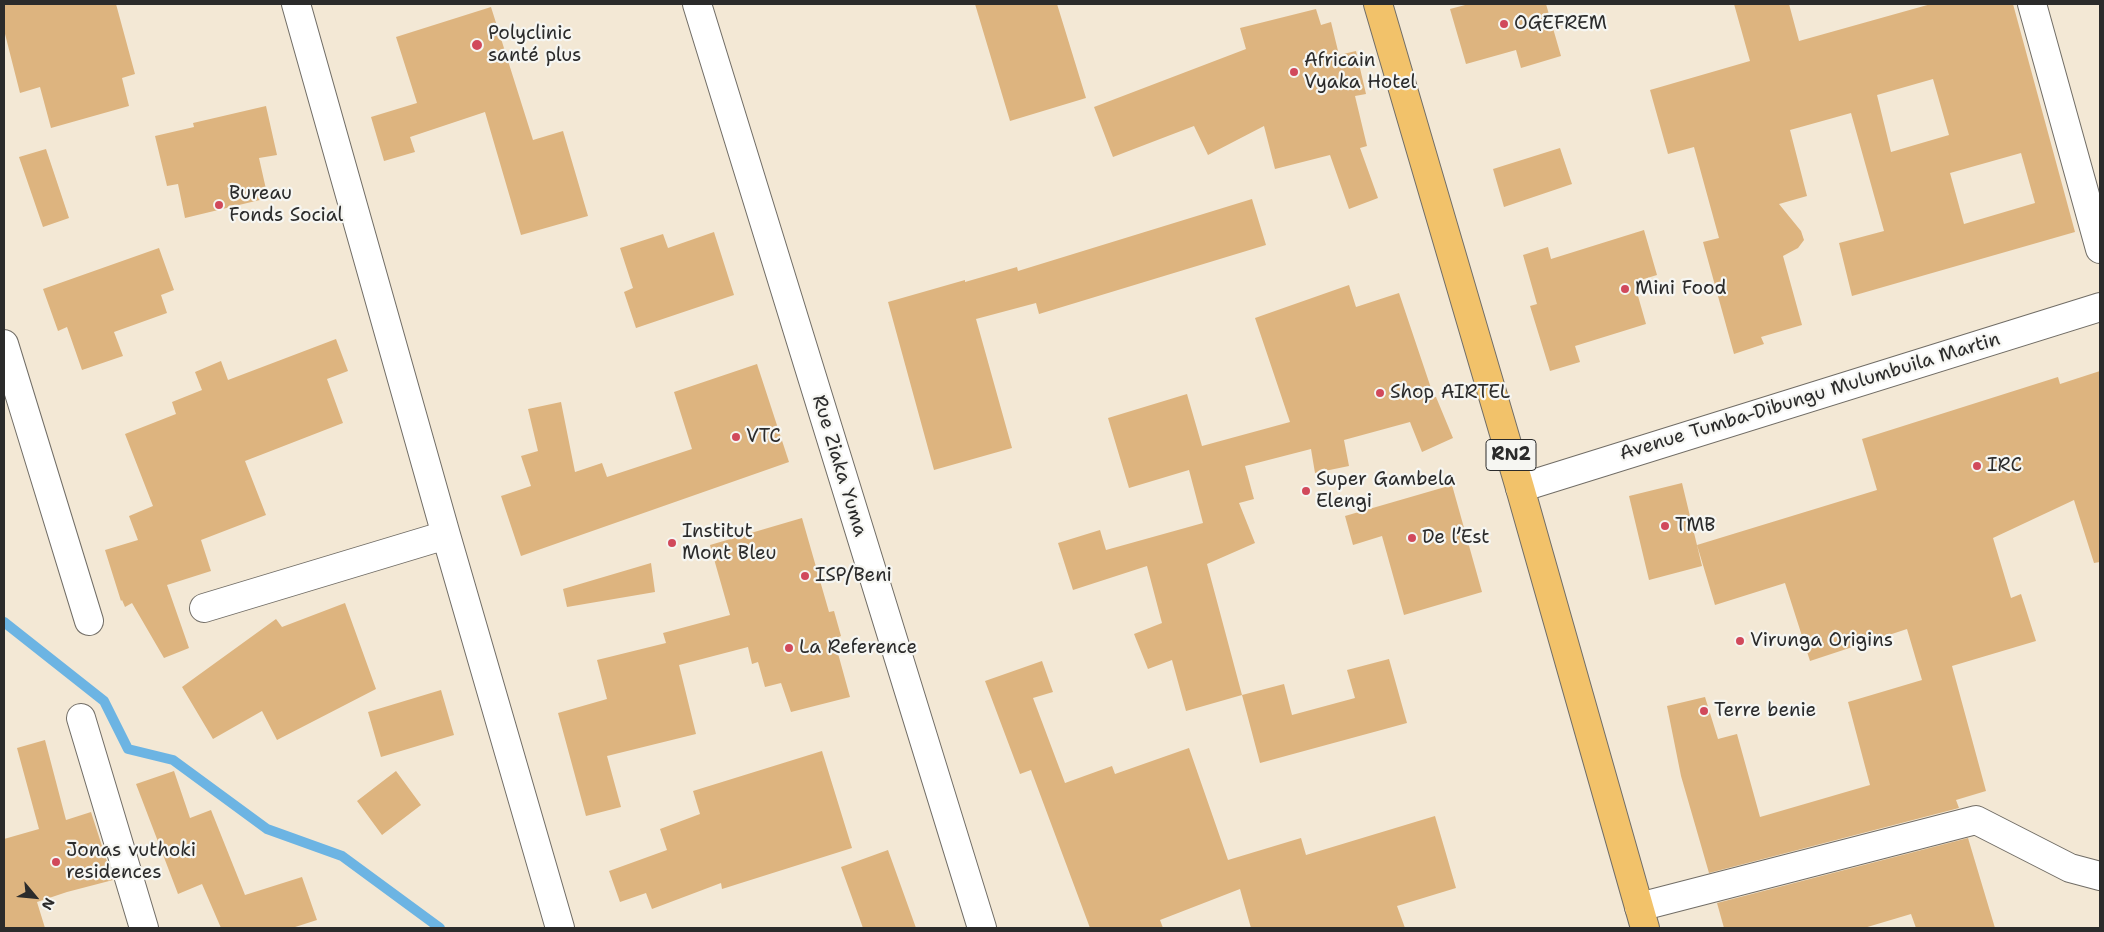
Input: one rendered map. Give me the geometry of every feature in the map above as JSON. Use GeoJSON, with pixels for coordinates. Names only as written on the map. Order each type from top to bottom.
{"type":"FeatureCollection","features":[{"type":"Feature","properties":{"kind":"highway","name":"RN2"},"geometry":{"type":"LineString","coordinates":[[1378,4],[1520,488],[1642,918]]}},
{"type":"Feature","properties":{"kind":"street"},"geometry":{"type":"LineString","coordinates":[[296,4],[446,535],[560,928]]}},
{"type":"Feature","properties":{"kind":"street","name":"Rue Ziaka Yuma"},"geometry":{"type":"LineString","coordinates":[[697,4],[982,928]]}},
{"type":"Feature","properties":{"kind":"street"},"geometry":{"type":"LineString","coordinates":[[2032,4],[2100,249]]}},
{"type":"Feature","properties":{"kind":"street","name":"Avenue Tumba-Dibungu Mulumbuila Martin"},"geometry":{"type":"LineString","coordinates":[[1520,488],[2100,307]]}},
{"type":"Feature","properties":{"kind":"street"},"geometry":{"type":"LineString","coordinates":[[4,344],[89,621]]}},
{"type":"Feature","properties":{"kind":"street"},"geometry":{"type":"LineString","coordinates":[[204,608],[446,535]]}},
{"type":"Feature","properties":{"kind":"street"},"geometry":{"type":"LineString","coordinates":[[80,718],[144,928]]}},
{"type":"Feature","properties":{"kind":"street"},"geometry":{"type":"LineString","coordinates":[[1642,918],[1976,820],[2070,868],[2100,876]]}},
{"type":"Feature","properties":{"kind":"building"},"geometry":{"type":"Polygon","coordinates":[[[4,4],[116,4],[135,74],[122,78],[129,106],[51,128],[40,87],[20,93],[4,30],[4,4]]]}},
{"type":"Feature","properties":{"kind":"building"},"geometry":{"type":"Polygon","coordinates":[[[975,4],[1057,4],[1086,98],[1010,121],[975,4]]]}},
{"type":"Feature","properties":{"kind":"building"},"geometry":{"type":"Polygon","coordinates":[[[1469,4],[1546,4],[1561,56],[1521,68],[1516,50],[1466,64],[1450,9],[1469,4]]]}},
{"type":"Feature","properties":{"kind":"building"},"geometry":{"type":"Polygon","coordinates":[[[1734,4],[1789,4],[1799,41],[1931,4],[2013,4],[2075,232],[1852,296],[1839,243],[1884,231],[1851,113],[1790,130],[1807,196],[1779,204],[1801,231],[1804,240],[1798,248],[1783,256],[1802,325],[1761,337],[1764,344],[1734,354],[1703,242],[1719,238],[1694,147],[1668,154],[1650,90],[1750,61],[1734,4]],[[1933,79],[1877,95],[1891,152],[1949,135],[1933,79]],[[2021,153],[1950,173],[1964,224],[2035,203],[2021,153]]]}},
{"type":"Feature","properties":{"kind":"building"},"geometry":{"type":"Polygon","coordinates":[[[491,7],[533,140],[563,131],[588,216],[521,235],[485,112],[410,137],[415,152],[384,161],[371,117],[417,103],[396,37],[491,7]]]}},
{"type":"Feature","properties":{"kind":"building"},"geometry":{"type":"Polygon","coordinates":[[[1316,9],[1321,25],[1331,22],[1339,55],[1356,51],[1366,94],[1355,96],[1367,146],[1360,148],[1378,198],[1349,209],[1330,155],[1275,169],[1264,126],[1208,155],[1194,126],[1113,157],[1094,107],[1246,49],[1240,28],[1316,9]]]}},
{"type":"Feature","properties":{"kind":"building"},"geometry":{"type":"Polygon","coordinates":[[[266,106],[277,155],[259,158],[268,198],[185,218],[178,184],[167,186],[155,136],[194,127],[193,123],[266,106]]]}},
{"type":"Feature","properties":{"kind":"building"},"geometry":{"type":"Polygon","coordinates":[[[1560,148],[1572,184],[1504,207],[1493,169],[1560,148]]]}},
{"type":"Feature","properties":{"kind":"building"},"geometry":{"type":"Polygon","coordinates":[[[46,149],[69,218],[43,227],[19,157],[46,149]]]}},
{"type":"Feature","properties":{"kind":"building"},"geometry":{"type":"Polygon","coordinates":[[[1252,199],[1266,245],[1039,314],[1036,303],[976,319],[1012,448],[934,470],[888,302],[1017,267],[1018,271],[1252,199]]]}},
{"type":"Feature","properties":{"kind":"building"},"geometry":{"type":"Polygon","coordinates":[[[1644,230],[1657,275],[1634,282],[1646,324],[1575,346],[1580,362],[1550,371],[1530,306],[1537,304],[1523,255],[1548,247],[1551,259],[1644,230]]]}},
{"type":"Feature","properties":{"kind":"building"},"geometry":{"type":"Polygon","coordinates":[[[714,232],[734,295],[636,328],[624,292],[633,288],[620,248],[663,234],[668,248],[714,232]]]}},
{"type":"Feature","properties":{"kind":"building"},"geometry":{"type":"Polygon","coordinates":[[[159,248],[174,290],[161,295],[167,313],[114,332],[123,356],[82,370],[67,327],[58,331],[43,289],[159,248]]]}},
{"type":"Feature","properties":{"kind":"building"},"geometry":{"type":"Polygon","coordinates":[[[1349,285],[1356,307],[1399,293],[1434,397],[1436,397],[1453,438],[1422,452],[1410,422],[1344,440],[1349,466],[1315,473],[1311,449],[1245,466],[1254,499],[1239,503],[1255,543],[1207,564],[1242,695],[1186,711],[1172,660],[1148,669],[1134,634],[1162,623],[1147,566],[1073,590],[1058,543],[1100,530],[1106,550],[1203,523],[1189,470],[1129,488],[1108,418],[1187,394],[1202,446],[1290,422],[1255,318],[1349,285]]]}},
{"type":"Feature","properties":{"kind":"building"},"geometry":{"type":"Polygon","coordinates":[[[336,339],[348,371],[327,379],[343,423],[245,461],[266,515],[201,540],[211,571],[167,585],[189,648],[164,658],[132,603],[125,607],[121,601],[105,550],[138,540],[129,516],[153,506],[125,434],[176,414],[172,402],[202,390],[195,372],[221,361],[228,380],[336,339]]]}},
{"type":"Feature","properties":{"kind":"building"},"geometry":{"type":"Polygon","coordinates":[[[757,364],[789,462],[521,556],[501,496],[531,486],[521,456],[538,451],[528,409],[561,402],[575,472],[602,463],[607,477],[692,449],[674,392],[757,364]]]}},
{"type":"Feature","properties":{"kind":"building"},"geometry":{"type":"Polygon","coordinates":[[[2100,371],[2100,562],[2094,563],[2074,500],[1993,538],[2011,598],[2021,594],[2036,641],[1952,666],[1986,791],[1956,800],[1959,808],[1709,873],[1681,776],[1667,706],[1705,697],[1718,739],[1737,734],[1760,817],[1870,785],[1848,702],[1922,680],[1907,629],[1810,661],[1785,583],[1715,605],[1697,545],[1877,490],[1862,439],[2058,377],[2060,384],[2100,371]]]}},
{"type":"Feature","properties":{"kind":"building"},"geometry":{"type":"Polygon","coordinates":[[[1682,483],[1702,566],[1649,580],[1629,496],[1682,483]]]}},
{"type":"Feature","properties":{"kind":"building"},"geometry":{"type":"Polygon","coordinates":[[[1452,485],[1482,592],[1404,615],[1382,536],[1353,545],[1345,516],[1452,485]]]}},
{"type":"Feature","properties":{"kind":"building"},"geometry":{"type":"Polygon","coordinates":[[[802,518],[829,612],[834,611],[841,636],[834,639],[850,697],[791,712],[781,683],[765,687],[758,662],[752,664],[748,647],[679,665],[696,734],[607,756],[621,807],[586,816],[558,713],[607,699],[597,660],[666,643],[663,633],[730,615],[710,545],[802,518]]]}},
{"type":"Feature","properties":{"kind":"building"},"geometry":{"type":"Polygon","coordinates":[[[651,563],[655,592],[567,607],[563,589],[651,563]]]}},
{"type":"Feature","properties":{"kind":"building"},"geometry":{"type":"Polygon","coordinates":[[[345,603],[376,689],[277,740],[262,711],[213,739],[182,687],[276,619],[282,627],[345,603]]]}},
{"type":"Feature","properties":{"kind":"building"},"geometry":{"type":"Polygon","coordinates":[[[1389,659],[1407,723],[1260,763],[1242,695],[1284,684],[1292,715],[1355,698],[1347,670],[1389,659]]]}},
{"type":"Feature","properties":{"kind":"building"},"geometry":{"type":"Polygon","coordinates":[[[1042,661],[1053,692],[1033,698],[1065,783],[1112,766],[1115,774],[1189,748],[1228,860],[1301,838],[1306,855],[1435,816],[1456,888],[1397,906],[1405,928],[1251,928],[1240,889],[1160,920],[1163,928],[1090,928],[1031,770],[1020,774],[985,681],[1042,661]]]}},
{"type":"Feature","properties":{"kind":"building"},"geometry":{"type":"Polygon","coordinates":[[[441,690],[454,735],[381,757],[368,712],[441,690]]]}},
{"type":"Feature","properties":{"kind":"building","name":"Jonas vuthoki residences"},"geometry":{"type":"Polygon","coordinates":[[[45,740],[66,820],[91,812],[113,880],[37,902],[45,928],[4,928],[4,839],[39,829],[17,748],[45,740]]]}},
{"type":"Feature","properties":{"kind":"building"},"geometry":{"type":"Polygon","coordinates":[[[822,751],[852,848],[722,889],[721,883],[652,909],[646,893],[620,902],[609,871],[667,850],[660,829],[700,814],[693,791],[822,751]]]}},
{"type":"Feature","properties":{"kind":"building"},"geometry":{"type":"Polygon","coordinates":[[[174,771],[190,818],[211,810],[245,895],[302,877],[317,920],[292,928],[221,928],[202,884],[178,894],[136,784],[174,771]]]}},
{"type":"Feature","properties":{"kind":"building"},"geometry":{"type":"Polygon","coordinates":[[[396,771],[421,805],[382,835],[357,801],[396,771]]]}},
{"type":"Feature","properties":{"kind":"building"},"geometry":{"type":"Polygon","coordinates":[[[1968,838],[1995,928],[1916,928],[1911,914],[1864,928],[1724,928],[1717,903],[1968,838]]]}},
{"type":"Feature","properties":{"kind":"building"},"geometry":{"type":"Polygon","coordinates":[[[888,850],[916,928],[863,928],[841,867],[888,850]]]}},
{"type":"Feature","properties":{"kind":"waterway"},"geometry":{"type":"LineString","coordinates":[[4,622],[104,701],[128,749],[173,760],[267,829],[342,856],[440,928]]}},
{"type":"Feature","properties":{"kind":"place","name":"OGEFREM"},"geometry":{"type":"Point","coordinates":[1504,24]}},
{"type":"Feature","properties":{"kind":"place","name":"Polyclinic santé plus"},"geometry":{"type":"Point","coordinates":[477,45]}},
{"type":"Feature","properties":{"kind":"place","name":"Africain Vyaka Hotel"},"geometry":{"type":"Point","coordinates":[1294,72]}},
{"type":"Feature","properties":{"kind":"place","name":"Bureau Fonds Social"},"geometry":{"type":"Point","coordinates":[219,205]}},
{"type":"Feature","properties":{"kind":"place","name":"Mini Food"},"geometry":{"type":"Point","coordinates":[1625,289]}},
{"type":"Feature","properties":{"kind":"place","name":"Shop AIRTEL"},"geometry":{"type":"Point","coordinates":[1380,393]}},
{"type":"Feature","properties":{"kind":"place","name":"VTC"},"geometry":{"type":"Point","coordinates":[736,437]}},
{"type":"Feature","properties":{"kind":"place","name":"IRC"},"geometry":{"type":"Point","coordinates":[1977,466]}},
{"type":"Feature","properties":{"kind":"place","name":"Super Gambela Elengi"},"geometry":{"type":"Point","coordinates":[1306,491]}},
{"type":"Feature","properties":{"kind":"place","name":"TMB"},"geometry":{"type":"Point","coordinates":[1665,526]}},
{"type":"Feature","properties":{"kind":"place","name":"De l’Est"},"geometry":{"type":"Point","coordinates":[1412,538]}},
{"type":"Feature","properties":{"kind":"place","name":"Institut Mont Bleu"},"geometry":{"type":"Point","coordinates":[672,543]}},
{"type":"Feature","properties":{"kind":"place","name":"ISP/Beni"},"geometry":{"type":"Point","coordinates":[805,576]}},
{"type":"Feature","properties":{"kind":"place","name":"Virunga Origins"},"geometry":{"type":"Point","coordinates":[1740,641]}},
{"type":"Feature","properties":{"kind":"place","name":"La Reference"},"geometry":{"type":"Point","coordinates":[789,648]}},
{"type":"Feature","properties":{"kind":"place","name":"Terre benie"},"geometry":{"type":"Point","coordinates":[1704,711]}},
{"type":"Feature","properties":{"kind":"place","name":"Jonas vuthoki residences"},"geometry":{"type":"Point","coordinates":[56,862]}}]}
